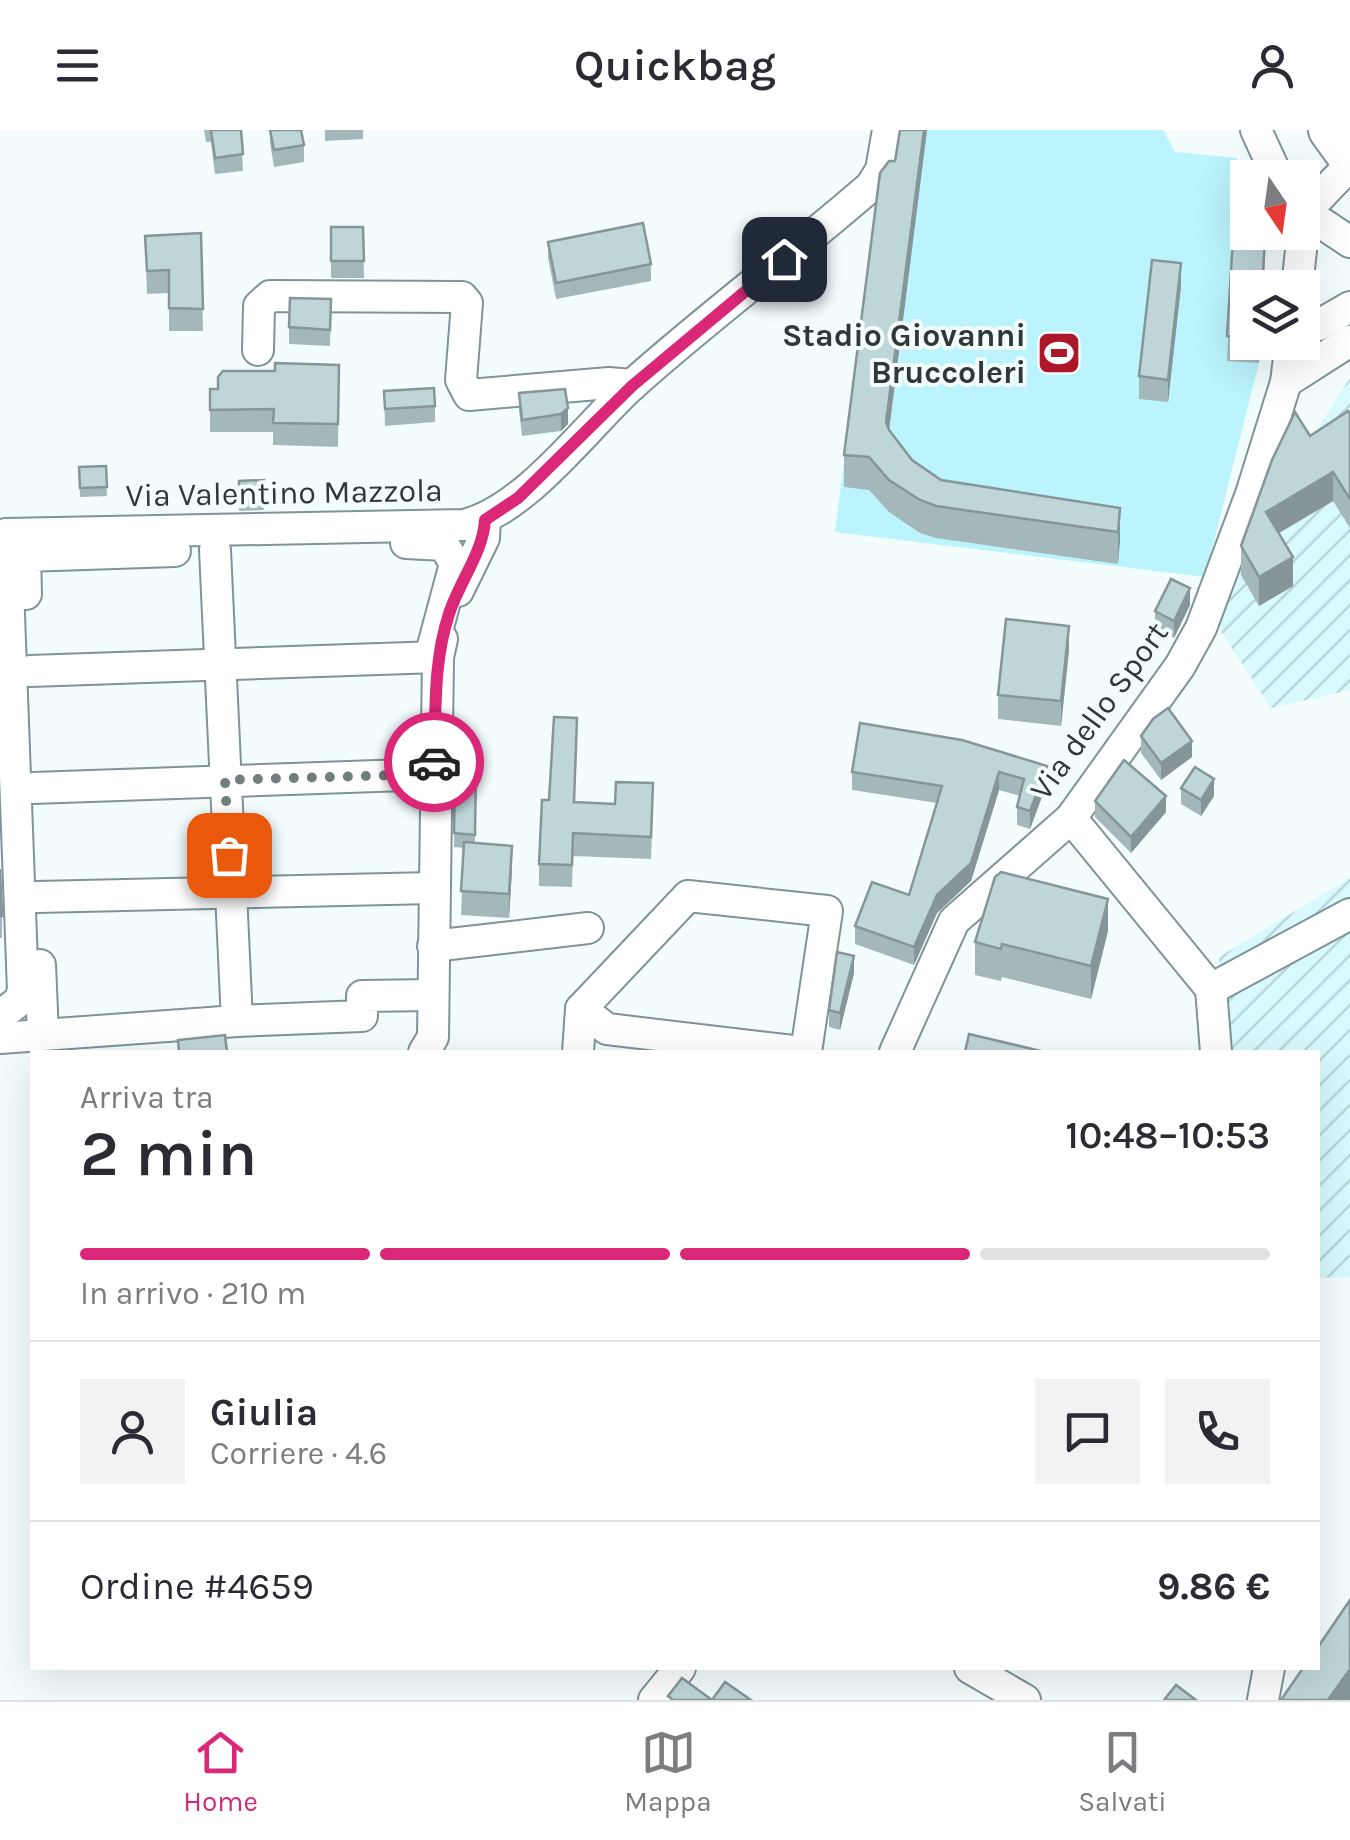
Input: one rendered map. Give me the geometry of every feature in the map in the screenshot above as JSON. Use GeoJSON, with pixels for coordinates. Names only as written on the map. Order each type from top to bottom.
{"type":"FeatureCollection","features":[{"type":"Feature","properties":{"kind":"main road"},"geometry":{"type":"LineString","coordinates":[[1330,130],[1350,162]]}},
{"type":"Feature","properties":{"kind":"street","name":"Via Valentino Mazzola"},"geometry":{"type":"LineString","coordinates":[[0,1016],[19,1001],[23,990],[9,837],[6,534],[464,524],[485,520],[518,498],[632,386],[871,186],[884,162],[888,130]]}},
{"type":"Feature","properties":{"kind":"street"},"geometry":{"type":"LineString","coordinates":[[1256,130],[1270,160]]}},
{"type":"Feature","properties":{"kind":"street"},"geometry":{"type":"LineString","coordinates":[[1320,194],[1350,162]]}},
{"type":"Feature","properties":{"kind":"street"},"geometry":{"type":"LineString","coordinates":[[1320,222],[1350,242]]}},
{"type":"Feature","properties":{"kind":"street"},"geometry":{"type":"LineString","coordinates":[[258,350],[258,306],[270,296],[462,297],[467,303],[461,380],[469,395],[609,382],[632,386]]}},
{"type":"Feature","properties":{"kind":"street"},"geometry":{"type":"LineString","coordinates":[[1320,324],[1350,307]]}},
{"type":"Feature","properties":{"kind":"street"},"geometry":{"type":"LineString","coordinates":[[1286,382],[1350,342]]}},
{"type":"Feature","properties":{"kind":"street","name":"Via dello Sport"},"geometry":{"type":"LineString","coordinates":[[896,1050],[954,921],[1071,818],[1180,666],[1201,628],[1251,494],[1289,360]]}},
{"type":"Feature","properties":{"kind":"street"},"geometry":{"type":"LineString","coordinates":[[434,657],[461,582],[484,538],[485,520]]}},
{"type":"Feature","properties":{"kind":"street"},"geometry":{"type":"LineString","coordinates":[[43,1034],[25,556],[432,542],[444,545],[455,564],[434,657],[433,1037],[425,1050]]}},
{"type":"Feature","properties":{"kind":"street"},"geometry":{"type":"LineString","coordinates":[[214,550],[237,1021]]}},
{"type":"Feature","properties":{"kind":"street"},"geometry":{"type":"LineString","coordinates":[[30,671],[434,657]]}},
{"type":"Feature","properties":{"kind":"street"},"geometry":{"type":"LineString","coordinates":[[33,788],[434,774]]}},
{"type":"Feature","properties":{"kind":"street"},"geometry":{"type":"LineString","coordinates":[[1071,818],[1211,989],[1216,1050]]}},
{"type":"Feature","properties":{"kind":"street"},"geometry":{"type":"LineString","coordinates":[[37,897],[433,888]]}},
{"type":"Feature","properties":{"kind":"street"},"geometry":{"type":"LineString","coordinates":[[578,1050],[581,1009],[688,896],[827,911],[804,1050]]}},
{"type":"Feature","properties":{"kind":"street"},"geometry":{"type":"LineString","coordinates":[[1211,989],[1350,914]]}},
{"type":"Feature","properties":{"kind":"street"},"geometry":{"type":"LineString","coordinates":[[433,946],[588,928]]}},
{"type":"Feature","properties":{"kind":"street"},"geometry":{"type":"LineString","coordinates":[[0,1038],[362,1016],[362,996],[433,995]]}},
{"type":"Feature","properties":{"kind":"street"},"geometry":{"type":"LineString","coordinates":[[581,1009],[607,1029],[787,1050]]}},
{"type":"Feature","properties":{"kind":"street"},"geometry":{"type":"LineString","coordinates":[[654,1700],[678,1670]]}},
{"type":"Feature","properties":{"kind":"street"},"geometry":{"type":"LineString","coordinates":[[973,1670],[1011,1696]]}},
{"type":"Feature","properties":{"kind":"street"},"geometry":{"type":"LineString","coordinates":[[1263,1700],[1269,1670]]}},
{"type":"Feature","properties":{"kind":"shaded area","name":"Stadio Giovanni Bruccoleri"},"geometry":{"type":"Polygon","coordinates":[[[901,130],[1163,130],[1175,152],[1237,158],[1230,160],[1230,250],[1261,250],[1265,264],[1265,270],[1230,270],[1230,360],[1259,360],[1205,577],[835,532],[878,199],[901,130]]]}},
{"type":"Feature","properties":{"kind":"shaded area"},"geometry":{"type":"Polygon","coordinates":[[[1350,378],[1350,690],[1271,708],[1217,625],[1256,524],[1350,378]]]}},
{"type":"Feature","properties":{"kind":"shaded area"},"geometry":{"type":"Polygon","coordinates":[[[1350,878],[1350,1277],[1320,1278],[1320,1050],[1227,1050],[1219,957],[1350,878]]]}},
{"type":"Feature","properties":{"kind":"building"},"geometry":{"type":"Polygon","coordinates":[[[211,130],[241,130],[243,154],[215,158],[211,130]]]}},
{"type":"Feature","properties":{"kind":"building"},"geometry":{"type":"Polygon","coordinates":[[[270,130],[301,130],[304,145],[274,150],[270,130]]]}},
{"type":"Feature","properties":{"kind":"building"},"geometry":{"type":"Polygon","coordinates":[[[900,130],[924,130],[886,422],[889,430],[912,460],[941,480],[1120,508],[1118,532],[936,506],[889,480],[869,457],[844,455],[880,173],[889,161],[895,161],[900,130]]]}},
{"type":"Feature","properties":{"kind":"building"},"geometry":{"type":"Polygon","coordinates":[[[643,223],[651,264],[556,283],[548,242],[643,223]]]}},
{"type":"Feature","properties":{"kind":"building"},"geometry":{"type":"Polygon","coordinates":[[[331,227],[363,227],[364,261],[331,261],[331,227]]]}},
{"type":"Feature","properties":{"kind":"building"},"geometry":{"type":"Polygon","coordinates":[[[201,233],[203,309],[169,308],[169,270],[147,271],[145,236],[201,233]]]}},
{"type":"Feature","properties":{"kind":"building"},"geometry":{"type":"Polygon","coordinates":[[[1232,250],[1264,250],[1263,270],[1231,270],[1232,250]]]}},
{"type":"Feature","properties":{"kind":"building"},"geometry":{"type":"Polygon","coordinates":[[[1152,260],[1181,263],[1168,380],[1139,376],[1152,260]]]}},
{"type":"Feature","properties":{"kind":"building"},"geometry":{"type":"Polygon","coordinates":[[[1230,287],[1230,336],[1227,336],[1230,287]]]}},
{"type":"Feature","properties":{"kind":"building"},"geometry":{"type":"Polygon","coordinates":[[[290,298],[331,299],[330,330],[289,327],[290,298]]]}},
{"type":"Feature","properties":{"kind":"building"},"geometry":{"type":"Polygon","coordinates":[[[275,363],[339,365],[338,424],[273,423],[274,409],[210,410],[210,389],[218,389],[218,377],[223,371],[275,371],[275,363]]]}},
{"type":"Feature","properties":{"kind":"building"},"geometry":{"type":"Polygon","coordinates":[[[434,388],[435,406],[385,409],[384,391],[434,388]]]}},
{"type":"Feature","properties":{"kind":"building"},"geometry":{"type":"Polygon","coordinates":[[[565,389],[568,408],[561,414],[522,420],[519,393],[565,389]]]}},
{"type":"Feature","properties":{"kind":"building"},"geometry":{"type":"Polygon","coordinates":[[[1348,411],[1350,499],[1333,472],[1266,512],[1293,557],[1259,577],[1241,546],[1272,460],[1295,412],[1310,436],[1348,411]]]}},
{"type":"Feature","properties":{"kind":"building"},"geometry":{"type":"Polygon","coordinates":[[[106,466],[107,487],[80,488],[79,467],[106,466]]]}},
{"type":"Feature","properties":{"kind":"building"},"geometry":{"type":"Polygon","coordinates":[[[264,480],[264,502],[239,502],[239,481],[264,480]]]}},
{"type":"Feature","properties":{"kind":"building"},"geometry":{"type":"Polygon","coordinates":[[[1171,579],[1190,588],[1174,621],[1155,611],[1171,579]]]}},
{"type":"Feature","properties":{"kind":"building"},"geometry":{"type":"Polygon","coordinates":[[[1006,619],[1069,626],[1061,701],[998,695],[1006,619]]]}},
{"type":"Feature","properties":{"kind":"building"},"geometry":{"type":"Polygon","coordinates":[[[1168,708],[1192,741],[1161,763],[1141,736],[1153,719],[1168,708]]]}},
{"type":"Feature","properties":{"kind":"building"},"geometry":{"type":"Polygon","coordinates":[[[554,717],[577,718],[574,802],[615,804],[616,782],[653,783],[651,837],[573,833],[572,865],[539,864],[542,800],[549,800],[554,717]]]}},
{"type":"Feature","properties":{"kind":"building"},"geometry":{"type":"Polygon","coordinates":[[[860,723],[962,740],[1047,766],[1030,811],[1017,807],[1024,779],[999,772],[971,863],[937,895],[914,947],[855,926],[872,882],[909,895],[942,786],[852,772],[860,723]]]}},
{"type":"Feature","properties":{"kind":"building"},"geometry":{"type":"Polygon","coordinates":[[[1124,760],[1166,796],[1131,837],[1095,801],[1124,760]]]}},
{"type":"Feature","properties":{"kind":"building"},"geometry":{"type":"Polygon","coordinates":[[[455,765],[476,767],[475,835],[454,833],[455,765]]]}},
{"type":"Feature","properties":{"kind":"building"},"geometry":{"type":"Polygon","coordinates":[[[1195,767],[1214,779],[1201,800],[1181,788],[1195,767]]]}},
{"type":"Feature","properties":{"kind":"building"},"geometry":{"type":"Polygon","coordinates":[[[464,842],[512,846],[509,894],[461,891],[464,842]]]}},
{"type":"Feature","properties":{"kind":"building"},"geometry":{"type":"Polygon","coordinates":[[[1001,872],[1108,899],[1091,966],[1002,944],[1001,949],[975,942],[995,877],[1001,872]]]}},
{"type":"Feature","properties":{"kind":"building"},"geometry":{"type":"Polygon","coordinates":[[[837,952],[854,956],[840,1013],[829,1010],[837,952]]]}},
{"type":"Feature","properties":{"kind":"building"},"geometry":{"type":"Polygon","coordinates":[[[969,1034],[1037,1050],[965,1050],[969,1034]]]}},
{"type":"Feature","properties":{"kind":"building"},"geometry":{"type":"Polygon","coordinates":[[[225,1035],[227,1050],[179,1050],[178,1040],[225,1035]]]}},
{"type":"Feature","properties":{"kind":"building"},"geometry":{"type":"Polygon","coordinates":[[[1350,1600],[1350,1669],[1328,1700],[1281,1700],[1302,1670],[1320,1670],[1320,1644],[1350,1600]]]}},
{"type":"Feature","properties":{"kind":"building"},"geometry":{"type":"Polygon","coordinates":[[[682,1678],[712,1700],[673,1700],[668,1696],[682,1678]]]}},
{"type":"Feature","properties":{"kind":"building"},"geometry":{"type":"Polygon","coordinates":[[[725,1682],[751,1700],[712,1700],[725,1682]]]}},
{"type":"Feature","properties":{"kind":"building"},"geometry":{"type":"Polygon","coordinates":[[[1176,1685],[1196,1700],[1164,1700],[1176,1685]]]}},
{"type":"Feature","properties":{"kind":"way so far"},"geometry":{"type":"LineString","coordinates":[[229,855],[225,780],[434,774],[434,762]]}},
{"type":"Feature","properties":{"kind":"place","name":"Stadio Giovanni Bruccoleri"},"geometry":{"type":"Point","coordinates":[1059,353]}},
{"type":"Feature","properties":{"kind":"route"},"geometry":{"type":"LineString","coordinates":[[434,762],[438,657],[461,582],[484,538],[485,520],[518,498],[632,386],[784,259]]}}]}
